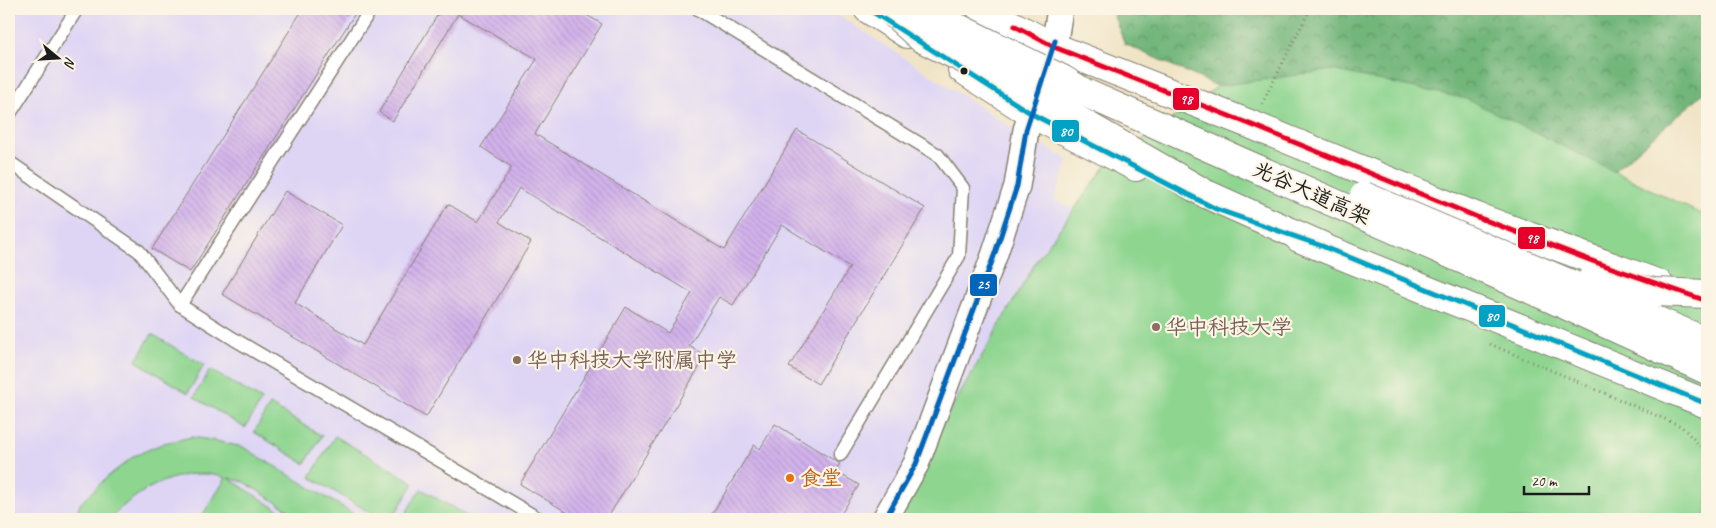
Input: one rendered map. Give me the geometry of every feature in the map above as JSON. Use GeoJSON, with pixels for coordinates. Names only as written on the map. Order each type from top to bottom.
{"type":"FeatureCollection","features":[{"type":"Feature","properties":{"kind":"main road"},"geometry":{"type":"LineString","coordinates":[[868,9],[1032,114],[1216,208],[1322,246]]}},
{"type":"Feature","properties":{"kind":"main road"},"geometry":{"type":"LineString","coordinates":[[889,9],[921,38],[1026,90],[1206,194],[1322,246],[1707,404]]}},
{"type":"Feature","properties":{"kind":"main road","name":"光谷大道高架"},"geometry":{"type":"LineString","coordinates":[[920,9],[1062,79],[1083,92],[1550,298],[1707,370]]}},
{"type":"Feature","properties":{"kind":"main road","name":"光谷大道高架"},"geometry":{"type":"LineString","coordinates":[[948,9],[1067,68],[1088,81],[1480,244],[1707,342]]}},
{"type":"Feature","properties":{"kind":"main road"},"geometry":{"type":"LineString","coordinates":[[981,9],[1054,47],[1595,262],[1707,301]]}},
{"type":"Feature","properties":{"kind":"main road"},"geometry":{"type":"LineString","coordinates":[[1480,244],[1620,286],[1654,292],[1707,294]]}},
{"type":"Feature","properties":{"kind":"street"},"geometry":{"type":"LineString","coordinates":[[885,519],[916,464],[994,256],[1017,186],[1026,130],[1054,47],[1060,9]]}},
{"type":"Feature","properties":{"kind":"lane"},"geometry":{"type":"LineString","coordinates":[[9,115],[77,9]]}},
{"type":"Feature","properties":{"kind":"lane"},"geometry":{"type":"LineString","coordinates":[[180,305],[371,9]]}},
{"type":"Feature","properties":{"kind":"lane"},"geometry":{"type":"LineString","coordinates":[[698,9],[938,155],[963,188],[959,256],[840,455]]}},
{"type":"Feature","properties":{"kind":"lane"},"geometry":{"type":"LineString","coordinates":[[9,162],[139,251],[180,305],[234,339],[539,519]]}},
{"type":"Feature","properties":{"kind":"path"},"geometry":{"type":"LineString","coordinates":[[1252,125],[1310,9]]}},
{"type":"Feature","properties":{"kind":"shaded area","name":"华中科技大学附属中学"},"geometry":{"type":"Polygon","coordinates":[[[9,9],[829,9],[1012,128],[1069,160],[1054,200],[1655,454],[1707,519],[9,519],[9,9]]]}},
{"type":"Feature","properties":{"kind":"green space"},"geometry":{"type":"Polygon","coordinates":[[[1111,9],[1707,9],[1707,90],[1593,189],[1486,209],[1125,44],[1111,9]]]}},
{"type":"Feature","properties":{"kind":"green space"},"geometry":{"type":"Polygon","coordinates":[[[1332,70],[1467,99],[1707,217],[1707,519],[888,519],[1037,260],[1105,167],[1218,86],[1332,70]]]}},
{"type":"Feature","properties":{"kind":"green space"},"geometry":{"type":"Polygon","coordinates":[[[152,334],[204,365],[188,393],[136,361],[152,334]]]}},
{"type":"Feature","properties":{"kind":"green space"},"geometry":{"type":"Polygon","coordinates":[[[210,370],[262,400],[245,428],[194,397],[210,370]]]}},
{"type":"Feature","properties":{"kind":"green space"},"geometry":{"type":"Polygon","coordinates":[[[270,405],[322,436],[305,464],[254,432],[270,405]]]}},
{"type":"Feature","properties":{"kind":"green space"},"geometry":{"type":"Polygon","coordinates":[[[335,436],[414,483],[392,519],[381,519],[310,477],[335,436]]]}},
{"type":"Feature","properties":{"kind":"green space"},"geometry":{"type":"Polygon","coordinates":[[[192,437],[243,447],[362,519],[303,519],[244,482],[228,478],[293,519],[200,519],[226,478],[210,474],[194,474],[178,477],[148,489],[121,508],[110,519],[74,519],[80,504],[106,478],[134,456],[164,443],[192,437]]]}},
{"type":"Feature","properties":{"kind":"green space"},"geometry":{"type":"Polygon","coordinates":[[[421,489],[472,519],[402,519],[421,489]]]}},
{"type":"Feature","properties":{"kind":"building"},"geometry":{"type":"Polygon","coordinates":[[[303,9],[358,9],[190,272],[152,249],[303,9]]]}},
{"type":"Feature","properties":{"kind":"building"},"geometry":{"type":"Polygon","coordinates":[[[441,9],[576,9],[602,24],[535,134],[724,250],[797,130],[925,208],[818,384],[789,367],[850,267],[782,225],[733,305],[719,297],[689,346],[706,356],[607,519],[578,519],[520,484],[626,307],[668,333],[692,293],[519,188],[499,222],[531,242],[426,417],[222,294],[285,191],[342,225],[295,303],[363,345],[448,204],[478,222],[512,167],[481,147],[537,59],[458,14],[393,121],[379,112],[441,9]]]}},
{"type":"Feature","properties":{"kind":"building","name":"食堂"},"geometry":{"type":"Polygon","coordinates":[[[775,424],[840,464],[835,471],[859,485],[838,519],[709,519],[754,445],[760,449],[775,424]]]}},
{"type":"Feature","properties":{"kind":"transit line","name":"80"},"geometry":{"type":"LineString","coordinates":[[868,9],[1032,114],[1216,209],[1322,246],[1707,404]]}},
{"type":"Feature","properties":{"kind":"transit line","name":"98"},"geometry":{"type":"LineString","coordinates":[[1015,26],[1054,47],[1477,217],[1595,262],[1707,301]]}},
{"type":"Feature","properties":{"kind":"transit line","name":"25"},"geometry":{"type":"LineString","coordinates":[[885,519],[916,464],[994,256],[1017,186],[1026,130],[1055,41]]}},
{"type":"Feature","properties":{"kind":"place","name":"华中科技大学"},"geometry":{"type":"Point","coordinates":[1156,327]}},
{"type":"Feature","properties":{"kind":"place","name":"华中科技大学附属中学"},"geometry":{"type":"Point","coordinates":[517,360]}},
{"type":"Feature","properties":{"kind":"place","name":"食堂"},"geometry":{"type":"Point","coordinates":[790,478]}}]}
